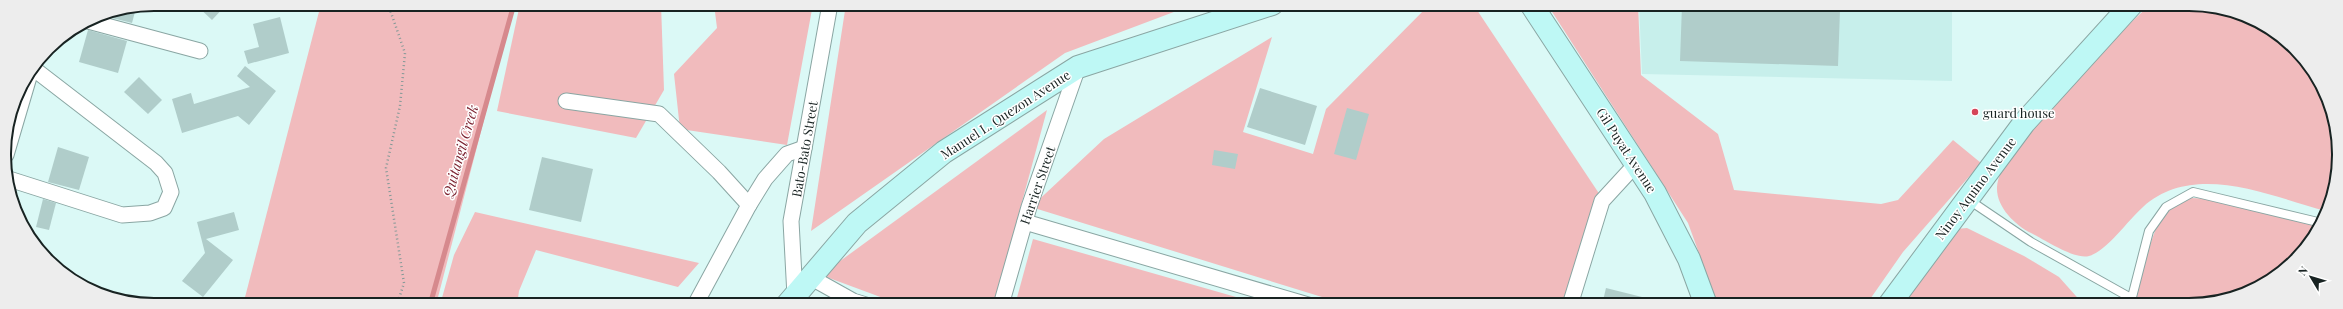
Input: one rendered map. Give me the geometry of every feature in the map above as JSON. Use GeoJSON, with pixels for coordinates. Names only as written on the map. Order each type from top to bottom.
{"type":"FeatureCollection","features":[{"type":"Feature","properties":{"kind":"street","name":"Bato-Bato Street"},"geometry":{"type":"LineString","coordinates":[[791,298],[791,221],[829,11]]}},
{"type":"Feature","properties":{"kind":"street","name":"Manuel L. Quezon Avenue"},"geometry":{"type":"LineString","coordinates":[[793,298],[857,223],[944,152],[1078,67],[1250,11]]}},
{"type":"Feature","properties":{"kind":"street","name":"Gil Puyat Avenue"},"geometry":{"type":"LineString","coordinates":[[1536,11],[1636,164],[1676,230],[1689,259],[1703,298]]}},
{"type":"Feature","properties":{"kind":"street","name":"Ninoy Aquino Avenue"},"geometry":{"type":"LineString","coordinates":[[1894,298],[2024,123],[2126,11]]}},
{"type":"Feature","properties":{"kind":"street"},"geometry":{"type":"LineString","coordinates":[[97,23],[200,51]]}},
{"type":"Feature","properties":{"kind":"street","name":"Harrier Street"},"geometry":{"type":"LineString","coordinates":[[1003,298],[1025,222],[1078,67]]}},
{"type":"Feature","properties":{"kind":"street"},"geometry":{"type":"LineString","coordinates":[[14,181],[122,216],[150,213],[164,208],[171,192],[165,173],[156,163],[37,72]]}},
{"type":"Feature","properties":{"kind":"street"},"geometry":{"type":"LineString","coordinates":[[13,131],[23,99]]}},
{"type":"Feature","properties":{"kind":"street"},"geometry":{"type":"LineString","coordinates":[[566,101],[659,114],[720,172],[749,205]]}},
{"type":"Feature","properties":{"kind":"street"},"geometry":{"type":"LineString","coordinates":[[699,298],[749,205],[765,179],[787,154],[804,148]]}},
{"type":"Feature","properties":{"kind":"street"},"geometry":{"type":"LineString","coordinates":[[1572,298],[1602,201],[1636,164]]}},
{"type":"Feature","properties":{"kind":"street"},"geometry":{"type":"LineString","coordinates":[[1025,222],[1284,298]]}},
{"type":"Feature","properties":{"kind":"street"},"geometry":{"type":"LineString","coordinates":[[810,277],[848,298]]}},
{"type":"Feature","properties":{"kind":"lane"},"geometry":{"type":"LineString","coordinates":[[2132,298],[2149,231],[2166,207],[2193,192],[2315,221]]}},
{"type":"Feature","properties":{"kind":"lane"},"geometry":{"type":"LineString","coordinates":[[1967,198],[2031,242],[2124,298]]}},
{"type":"Feature","properties":{"kind":"path"},"geometry":{"type":"LineString","coordinates":[[390,11],[405,53],[400,106],[386,168],[404,283],[399,298]]}},
{"type":"Feature","properties":{"kind":"shaded area"},"geometry":{"type":"Polygon","coordinates":[[[319,11],[512,11],[438,298],[245,298],[319,11]]]}},
{"type":"Feature","properties":{"kind":"shaded area"},"geometry":{"type":"Polygon","coordinates":[[[518,11],[661,11],[664,90],[636,138],[497,111],[518,11]]]}},
{"type":"Feature","properties":{"kind":"shaded area"},"geometry":{"type":"Polygon","coordinates":[[[715,11],[812,11],[787,145],[680,129],[674,74],[717,28],[715,11]]]}},
{"type":"Feature","properties":{"kind":"shaded area"},"geometry":{"type":"Polygon","coordinates":[[[845,11],[1176,11],[1065,53],[811,231],[845,11]]]}},
{"type":"Feature","properties":{"kind":"shaded area"},"geometry":{"type":"Polygon","coordinates":[[[1423,11],[1478,11],[1608,207],[1579,298],[1325,298],[1031,207],[1104,139],[1272,37],[1243,132],[1313,154],[1326,109],[1423,11]]]}},
{"type":"Feature","properties":{"kind":"shaded area"},"geometry":{"type":"Polygon","coordinates":[[[1552,11],[1638,11],[1641,75],[1718,134],[1734,190],[1881,204],[1898,200],[1953,140],[1981,163],[1903,252],[1871,298],[1715,298],[1688,223],[1552,11]]]}},
{"type":"Feature","properties":{"kind":"shaded area"},"geometry":{"type":"Polygon","coordinates":[[[1639,11],[1952,11],[1952,81],[1642,74],[1639,11]]]}},
{"type":"Feature","properties":{"kind":"shaded area"},"geometry":{"type":"Polygon","coordinates":[[[2144,11],[2207,12],[2226,16],[2252,26],[2268,35],[2290,53],[2308,75],[2317,91],[2327,117],[2331,136],[2331,173],[2327,192],[2321,209],[2256,191],[2232,186],[2208,184],[2185,186],[2163,193],[2143,207],[2110,242],[2096,253],[2089,256],[2076,255],[2068,252],[2025,230],[2013,220],[2003,208],[1998,194],[1998,180],[2003,166],[2013,151],[2041,119],[2144,11]]]}},
{"type":"Feature","properties":{"kind":"shaded area"},"geometry":{"type":"Polygon","coordinates":[[[1047,110],[996,298],[883,298],[821,275],[1047,110]]]}},
{"type":"Feature","properties":{"kind":"shaded area"},"geometry":{"type":"Polygon","coordinates":[[[2190,198],[2215,199],[2314,223],[2308,234],[2290,256],[2268,274],[2243,287],[2226,293],[2198,298],[2137,298],[2151,242],[2161,219],[2171,207],[2190,198]]]}},
{"type":"Feature","properties":{"kind":"shaded area"},"geometry":{"type":"Polygon","coordinates":[[[475,212],[699,263],[678,287],[536,250],[519,291],[518,298],[442,298],[454,255],[475,212]]]}},
{"type":"Feature","properties":{"kind":"shaded area"},"geometry":{"type":"Polygon","coordinates":[[[1967,228],[2024,256],[2059,277],[2078,298],[1898,298],[1956,229],[1967,228]]]}},
{"type":"Feature","properties":{"kind":"shaded area"},"geometry":{"type":"Polygon","coordinates":[[[1033,239],[1240,298],[1017,298],[1033,239]]]}},
{"type":"Feature","properties":{"kind":"building"},"geometry":{"type":"Polygon","coordinates":[[[202,11],[220,11],[212,20],[202,11]]]}},
{"type":"Feature","properties":{"kind":"building"},"geometry":{"type":"Polygon","coordinates":[[[1682,11],[1840,11],[1838,66],[1680,61],[1682,11]]]}},
{"type":"Feature","properties":{"kind":"building"},"geometry":{"type":"Polygon","coordinates":[[[135,12],[132,23],[111,18],[135,12]]]}},
{"type":"Feature","properties":{"kind":"building"},"geometry":{"type":"Polygon","coordinates":[[[280,17],[289,53],[248,64],[244,51],[259,47],[253,24],[280,17]]]}},
{"type":"Feature","properties":{"kind":"building"},"geometry":{"type":"Polygon","coordinates":[[[88,30],[127,41],[118,73],[79,62],[88,30]]]}},
{"type":"Feature","properties":{"kind":"building"},"geometry":{"type":"Polygon","coordinates":[[[245,66],[276,91],[249,125],[238,116],[182,133],[172,99],[191,93],[194,104],[250,87],[237,76],[245,66]]]}},
{"type":"Feature","properties":{"kind":"building"},"geometry":{"type":"Polygon","coordinates":[[[139,77],[162,100],[148,114],[124,92],[139,77]]]}},
{"type":"Feature","properties":{"kind":"building"},"geometry":{"type":"Polygon","coordinates":[[[1260,88],[1317,106],[1305,145],[1247,127],[1260,88]]]}},
{"type":"Feature","properties":{"kind":"building"},"geometry":{"type":"Polygon","coordinates":[[[1347,108],[1369,114],[1356,160],[1334,154],[1347,108]]]}},
{"type":"Feature","properties":{"kind":"building"},"geometry":{"type":"Polygon","coordinates":[[[58,147],[89,157],[79,190],[48,182],[58,147]]]}},
{"type":"Feature","properties":{"kind":"building"},"geometry":{"type":"Polygon","coordinates":[[[1214,150],[1238,154],[1235,169],[1212,165],[1214,150]]]}},
{"type":"Feature","properties":{"kind":"building"},"geometry":{"type":"Polygon","coordinates":[[[542,157],[593,169],[581,222],[529,210],[542,157]]]}},
{"type":"Feature","properties":{"kind":"building"},"geometry":{"type":"Polygon","coordinates":[[[43,199],[56,203],[49,230],[36,227],[43,199]]]}},
{"type":"Feature","properties":{"kind":"building"},"geometry":{"type":"Polygon","coordinates":[[[234,212],[239,230],[206,239],[233,260],[203,297],[182,281],[205,253],[197,222],[234,212]]]}},
{"type":"Feature","properties":{"kind":"building"},"geometry":{"type":"Polygon","coordinates":[[[1606,288],[1646,298],[1604,298],[1606,288]]]}},
{"type":"Feature","properties":{"kind":"waterway","name":"Quitangil Creek"},"geometry":{"type":"LineString","coordinates":[[432,298],[512,11]]}},
{"type":"Feature","properties":{"kind":"place","name":"guard house"},"geometry":{"type":"Point","coordinates":[1975,112]}}]}
